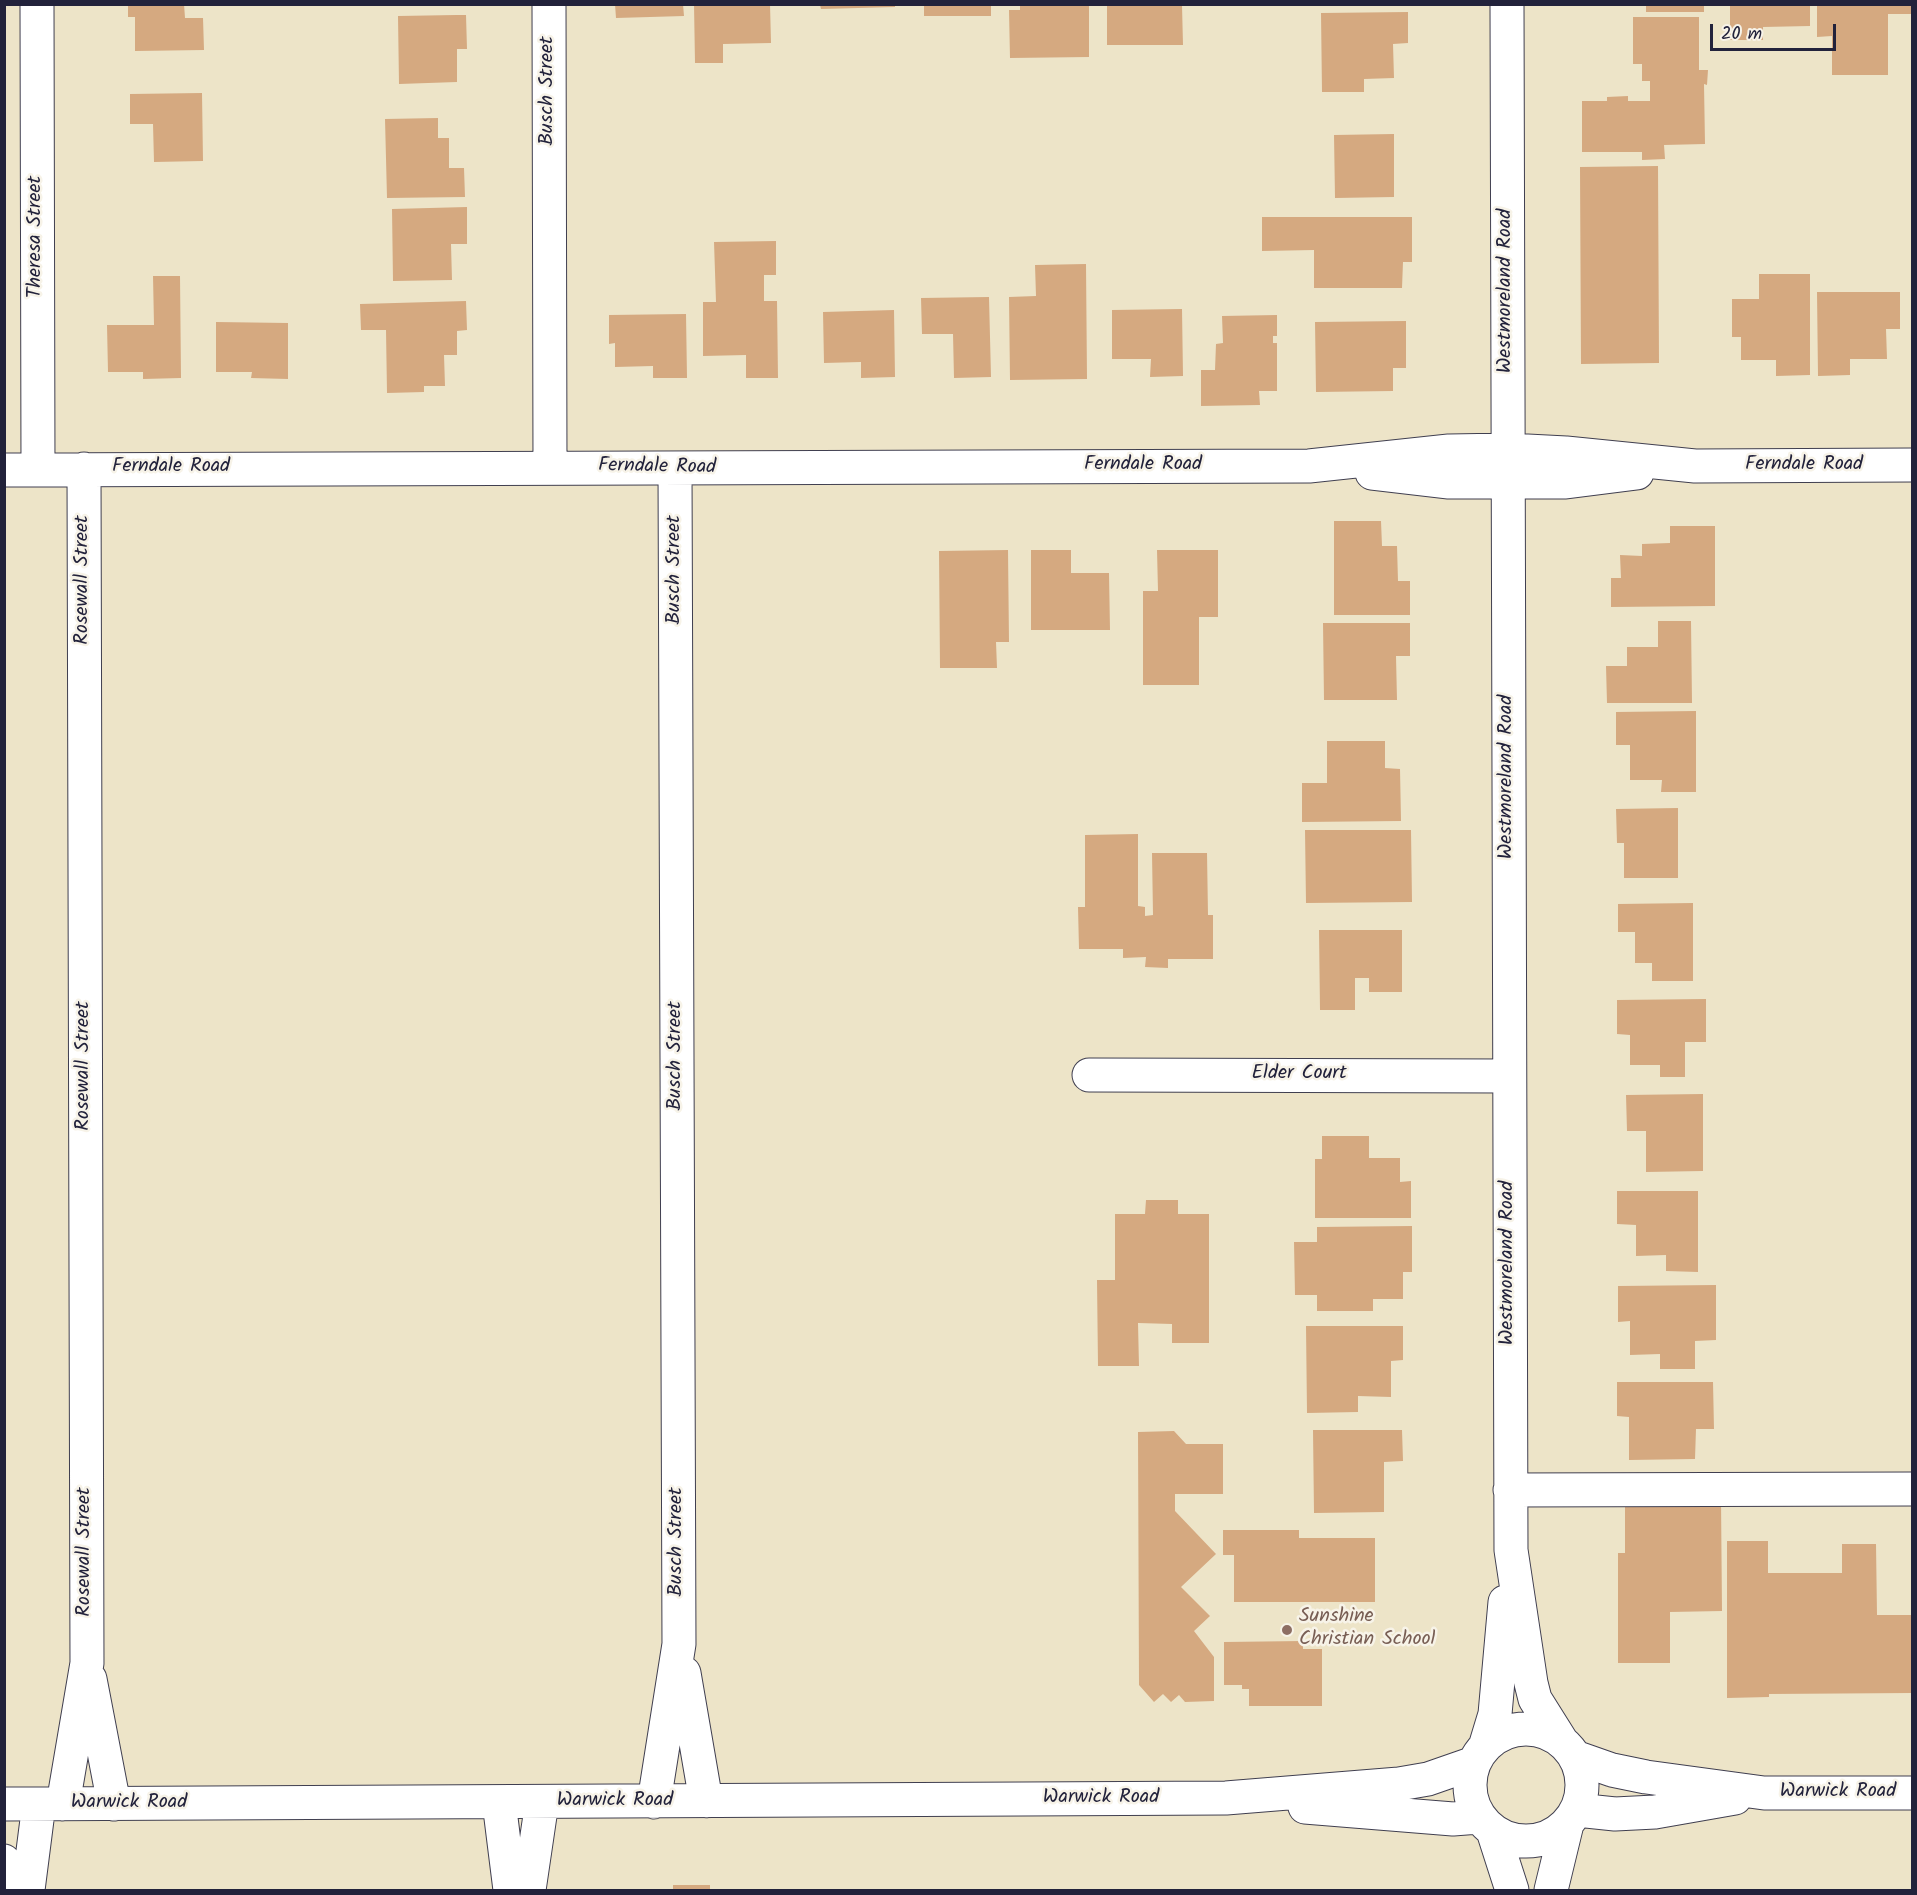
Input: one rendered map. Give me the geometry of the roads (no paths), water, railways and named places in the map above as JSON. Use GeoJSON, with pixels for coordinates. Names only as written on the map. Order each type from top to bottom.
{"type":"FeatureCollection","features":[{"type":"Feature","properties":{"kind":"street","name":"Theresa Street"},"geometry":{"type":"LineString","coordinates":[[37,4],[38,470]]}},
{"type":"Feature","properties":{"kind":"street","name":"Busch Street"},"geometry":{"type":"LineString","coordinates":[[549,4],[550,466]]}},
{"type":"Feature","properties":{"kind":"street","name":"Westmoreland Road"},"geometry":{"type":"LineString","coordinates":[[1507,4],[1511,1550]]}},
{"type":"Feature","properties":{"kind":"street","name":"Ferndale Road"},"geometry":{"type":"LineString","coordinates":[[4,470],[550,466],[675,468],[1309,466],[1449,482],[1508,466],[1566,482],[1695,466],[1912,465]]}},
{"type":"Feature","properties":{"kind":"street","name":"Busch Street"},"geometry":{"type":"LineString","coordinates":[[654,1802],[679,1644],[675,468]]}},
{"type":"Feature","properties":{"kind":"street","name":"Rosewall Street"},"geometry":{"type":"LineString","coordinates":[[84,469],[87,1663],[114,1804]]}},
{"type":"Feature","properties":{"kind":"street","name":"Elder Court"},"geometry":{"type":"LineString","coordinates":[[1089,1075],[1508,1076]]}},
{"type":"Feature","properties":{"kind":"street"},"geometry":{"type":"LineString","coordinates":[[1510,1490],[1912,1489]]}},
{"type":"Feature","properties":{"kind":"street"},"geometry":{"type":"LineString","coordinates":[[1511,1550],[1535,1699],[1582,1774],[1582,1792],[1572,1817],[1551,1890]]}},
{"type":"Feature","properties":{"kind":"street"},"geometry":{"type":"LineString","coordinates":[[1511,1550],[1495,1714],[1469,1781],[1471,1800],[1486,1824],[1512,1890]]}},
{"type":"Feature","properties":{"kind":"street","name":"Busch Street"},"geometry":{"type":"LineString","coordinates":[[679,1644],[706,1802]]}},
{"type":"Feature","properties":{"kind":"street","name":"Rosewall Street"},"geometry":{"type":"LineString","coordinates":[[28,1890],[87,1663]]}},
{"type":"Feature","properties":{"kind":"street"},"geometry":{"type":"LineString","coordinates":[[1479,1755],[1506,1733],[1531,1729],[1548,1733],[1569,1750],[1612,1770],[1646,1777],[1764,1793]]}},
{"type":"Feature","properties":{"kind":"street","name":"Warwick Road"},"geometry":{"type":"LineString","coordinates":[[4,1804],[1226,1798],[1399,1784],[1428,1779],[1479,1755]]}},
{"type":"Feature","properties":{"kind":"street"},"geometry":{"type":"LineString","coordinates":[[1486,1824],[1507,1839],[1531,1841],[1554,1834],[1572,1817],[1655,1812],[1764,1793]]}},
{"type":"Feature","properties":{"kind":"street","name":"Warwick Road"},"geometry":{"type":"LineString","coordinates":[[1764,1793],[1912,1793]]}},
{"type":"Feature","properties":{"kind":"street","name":"Warwick Road"},"geometry":{"type":"LineString","coordinates":[[1226,1798],[1486,1824]]}},
{"type":"Feature","properties":{"kind":"street"},"geometry":{"type":"LineString","coordinates":[[498,1802],[510,1890]]}},
{"type":"Feature","properties":{"kind":"street"},"geometry":{"type":"LineString","coordinates":[[529,1890],[542,1802]]}},
{"type":"Feature","properties":{"kind":"street"},"geometry":{"type":"LineString","coordinates":[[4,1861],[10,1890]]}},
{"type":"Feature","properties":{"kind":"place","name":"Sunshine Christian School"},"geometry":{"type":"Point","coordinates":[1287,1630]}}]}
